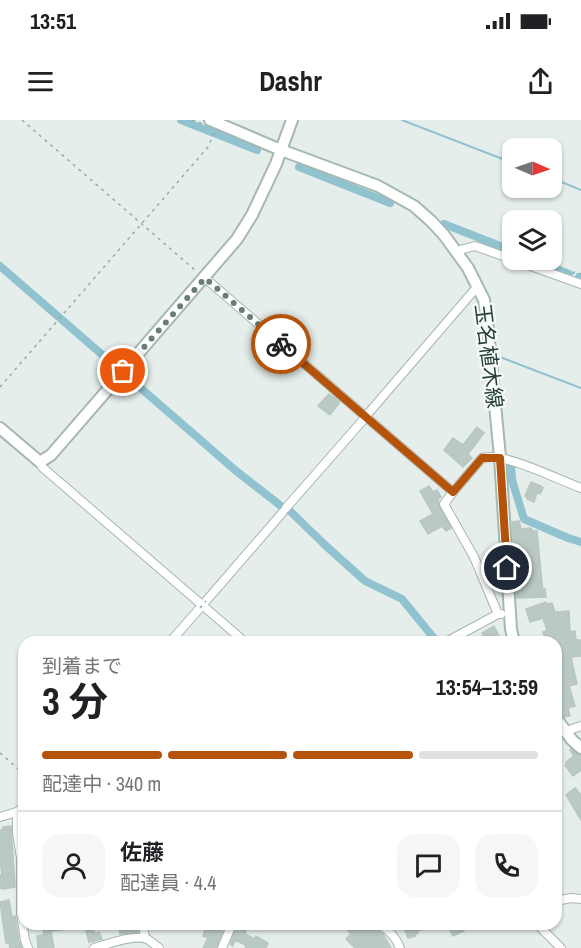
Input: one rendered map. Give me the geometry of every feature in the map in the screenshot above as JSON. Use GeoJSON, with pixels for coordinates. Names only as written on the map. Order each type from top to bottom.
{"type":"FeatureCollection","features":[{"type":"Feature","properties":{"kind":"main road","name":"玉名植木線"},"geometry":{"type":"LineString","coordinates":[[210,120],[279,156],[378,186],[414,206],[431,221],[468,268],[484,300],[488,320],[513,636]]}},
{"type":"Feature","properties":{"kind":"main road"},"geometry":{"type":"LineString","coordinates":[[0,428],[40,462],[51,455],[237,239],[252,215],[279,156],[292,120]]}},
{"type":"Feature","properties":{"kind":"main road"},"geometry":{"type":"LineString","coordinates":[[562,725],[581,748]]}},
{"type":"Feature","properties":{"kind":"street"},"geometry":{"type":"LineString","coordinates":[[456,251],[476,246],[581,284]]}},
{"type":"Feature","properties":{"kind":"street"},"geometry":{"type":"LineString","coordinates":[[205,278],[453,492]]}},
{"type":"Feature","properties":{"kind":"street"},"geometry":{"type":"LineString","coordinates":[[206,601],[477,287]]}},
{"type":"Feature","properties":{"kind":"street"},"geometry":{"type":"LineString","coordinates":[[498,614],[474,557],[444,504],[482,458],[500,458],[581,488]]}},
{"type":"Feature","properties":{"kind":"street"},"geometry":{"type":"LineString","coordinates":[[40,462],[42,467],[238,636]]}},
{"type":"Feature","properties":{"kind":"street"},"geometry":{"type":"LineString","coordinates":[[175,636],[200,608]]}},
{"type":"Feature","properties":{"kind":"street"},"geometry":{"type":"LineString","coordinates":[[458,636],[498,614],[510,613]]}},
{"type":"Feature","properties":{"kind":"street"},"geometry":{"type":"LineString","coordinates":[[566,730],[581,726]]}},
{"type":"Feature","properties":{"kind":"street"},"geometry":{"type":"LineString","coordinates":[[0,817],[18,810]]}},
{"type":"Feature","properties":{"kind":"street"},"geometry":{"type":"LineString","coordinates":[[562,900],[581,899]]}},
{"type":"Feature","properties":{"kind":"street"},"geometry":{"type":"LineString","coordinates":[[24,930],[28,948]]}},
{"type":"Feature","properties":{"kind":"street"},"geometry":{"type":"LineString","coordinates":[[144,930],[145,938]]}},
{"type":"Feature","properties":{"kind":"street"},"geometry":{"type":"LineString","coordinates":[[222,948],[230,930]]}},
{"type":"Feature","properties":{"kind":"street"},"geometry":{"type":"LineString","coordinates":[[388,930],[400,948]]}},
{"type":"Feature","properties":{"kind":"street"},"geometry":{"type":"LineString","coordinates":[[543,930],[561,948]]}},
{"type":"Feature","properties":{"kind":"street"},"geometry":{"type":"LineString","coordinates":[[94,948],[135,938],[145,938],[159,948]]}},
{"type":"Feature","properties":{"kind":"path"},"geometry":{"type":"LineString","coordinates":[[22,120],[205,278]]}},
{"type":"Feature","properties":{"kind":"path"},"geometry":{"type":"LineString","coordinates":[[0,387],[208,147],[215,131]]}},
{"type":"Feature","properties":{"kind":"path"},"geometry":{"type":"LineString","coordinates":[[200,608],[206,601]]}},
{"type":"Feature","properties":{"kind":"path"},"geometry":{"type":"LineString","coordinates":[[0,753],[18,769]]}},
{"type":"Feature","properties":{"kind":"building"},"geometry":{"type":"Polygon","coordinates":[[[329,394],[340,402],[330,415],[318,406],[329,394]]]}},
{"type":"Feature","properties":{"kind":"building"},"geometry":{"type":"Polygon","coordinates":[[[477,427],[484,433],[468,454],[472,458],[463,467],[444,450],[453,438],[463,445],[477,427]]]}},
{"type":"Feature","properties":{"kind":"building"},"geometry":{"type":"Polygon","coordinates":[[[531,482],[543,488],[540,494],[537,493],[534,502],[525,496],[531,482]]]}},
{"type":"Feature","properties":{"kind":"building"},"geometry":{"type":"Polygon","coordinates":[[[429,486],[433,492],[437,490],[441,497],[438,499],[439,506],[451,528],[446,531],[442,526],[428,534],[420,521],[433,514],[420,491],[429,486]]]}},
{"type":"Feature","properties":{"kind":"building"},"geometry":{"type":"Polygon","coordinates":[[[519,521],[521,529],[531,528],[537,531],[542,583],[546,597],[517,598],[512,522],[519,521]]]}},
{"type":"Feature","properties":{"kind":"building"},"geometry":{"type":"Polygon","coordinates":[[[546,602],[546,604],[552,603],[555,612],[569,611],[570,632],[575,631],[576,640],[581,640],[581,656],[571,657],[577,684],[569,686],[575,706],[568,708],[570,716],[565,717],[562,714],[562,636],[544,636],[543,632],[547,630],[543,618],[530,622],[526,609],[546,602]]]}},
{"type":"Feature","properties":{"kind":"building"},"geometry":{"type":"Polygon","coordinates":[[[494,626],[499,636],[484,636],[482,633],[494,626]]]}},
{"type":"Feature","properties":{"kind":"building"},"geometry":{"type":"Polygon","coordinates":[[[571,749],[581,755],[581,770],[573,776],[565,765],[574,756],[571,749]]]}},
{"type":"Feature","properties":{"kind":"building"},"geometry":{"type":"Polygon","coordinates":[[[575,788],[581,795],[581,820],[566,795],[575,788]]]}},
{"type":"Feature","properties":{"kind":"building"},"geometry":{"type":"Polygon","coordinates":[[[11,826],[15,887],[3,889],[0,888],[0,875],[2,875],[0,830],[11,826]]]}},
{"type":"Feature","properties":{"kind":"building"},"geometry":{"type":"Polygon","coordinates":[[[9,900],[22,948],[10,948],[9,943],[6,943],[0,902],[9,900]]]}},
{"type":"Feature","properties":{"kind":"building"},"geometry":{"type":"Polygon","coordinates":[[[44,930],[59,930],[51,931],[54,948],[38,948],[37,936],[44,935],[44,930]]]}},
{"type":"Feature","properties":{"kind":"building"},"geometry":{"type":"Polygon","coordinates":[[[86,930],[94,930],[95,934],[99,932],[102,939],[89,942],[86,930]]]}},
{"type":"Feature","properties":{"kind":"building"},"geometry":{"type":"Polygon","coordinates":[[[119,930],[137,930],[138,932],[120,934],[119,930]]]}},
{"type":"Feature","properties":{"kind":"building"},"geometry":{"type":"Polygon","coordinates":[[[205,930],[223,930],[216,948],[203,948],[208,938],[203,936],[205,930]]]}},
{"type":"Feature","properties":{"kind":"building"},"geometry":{"type":"Polygon","coordinates":[[[235,930],[246,930],[245,934],[255,939],[256,936],[268,943],[266,948],[245,948],[246,945],[235,940],[233,946],[230,944],[235,930]]]}},
{"type":"Feature","properties":{"kind":"building"},"geometry":{"type":"Polygon","coordinates":[[[377,930],[383,934],[391,948],[355,948],[346,939],[351,934],[348,931],[377,930]]]}},
{"type":"Feature","properties":{"kind":"building"},"geometry":{"type":"Polygon","coordinates":[[[405,930],[420,930],[415,934],[416,936],[408,938],[405,930]]]}},
{"type":"Feature","properties":{"kind":"building"},"geometry":{"type":"Polygon","coordinates":[[[450,930],[464,931],[453,936],[450,930]]]}},
{"type":"Feature","properties":{"kind":"waterway"},"geometry":{"type":"LineString","coordinates":[[181,120],[257,150]]}},
{"type":"Feature","properties":{"kind":"waterway"},"geometry":{"type":"LineString","coordinates":[[402,120],[502,159]]}},
{"type":"Feature","properties":{"kind":"waterway"},"geometry":{"type":"LineString","coordinates":[[299,167],[390,203]]}},
{"type":"Feature","properties":{"kind":"waterway"},"geometry":{"type":"LineString","coordinates":[[562,182],[581,190]]}},
{"type":"Feature","properties":{"kind":"waterway"},"geometry":{"type":"LineString","coordinates":[[444,224],[502,247]]}},
{"type":"Feature","properties":{"kind":"waterway"},"geometry":{"type":"LineString","coordinates":[[0,266],[235,470],[290,511],[365,581],[402,599],[432,636]]}},
{"type":"Feature","properties":{"kind":"waterway"},"geometry":{"type":"LineString","coordinates":[[559,270],[569,274]]}},
{"type":"Feature","properties":{"kind":"waterway"},"geometry":{"type":"LineString","coordinates":[[500,357],[581,388]]}},
{"type":"Feature","properties":{"kind":"waterway"},"geometry":{"type":"LineString","coordinates":[[511,464],[512,480],[524,519],[581,542]]}},
{"type":"Feature","properties":{"kind":"way so far"},"geometry":{"type":"LineString","coordinates":[[123,371],[205,278],[281,344]]}},
{"type":"Feature","properties":{"kind":"route"},"geometry":{"type":"LineString","coordinates":[[281,344],[453,492],[482,458],[500,458],[507,568]]}}]}
